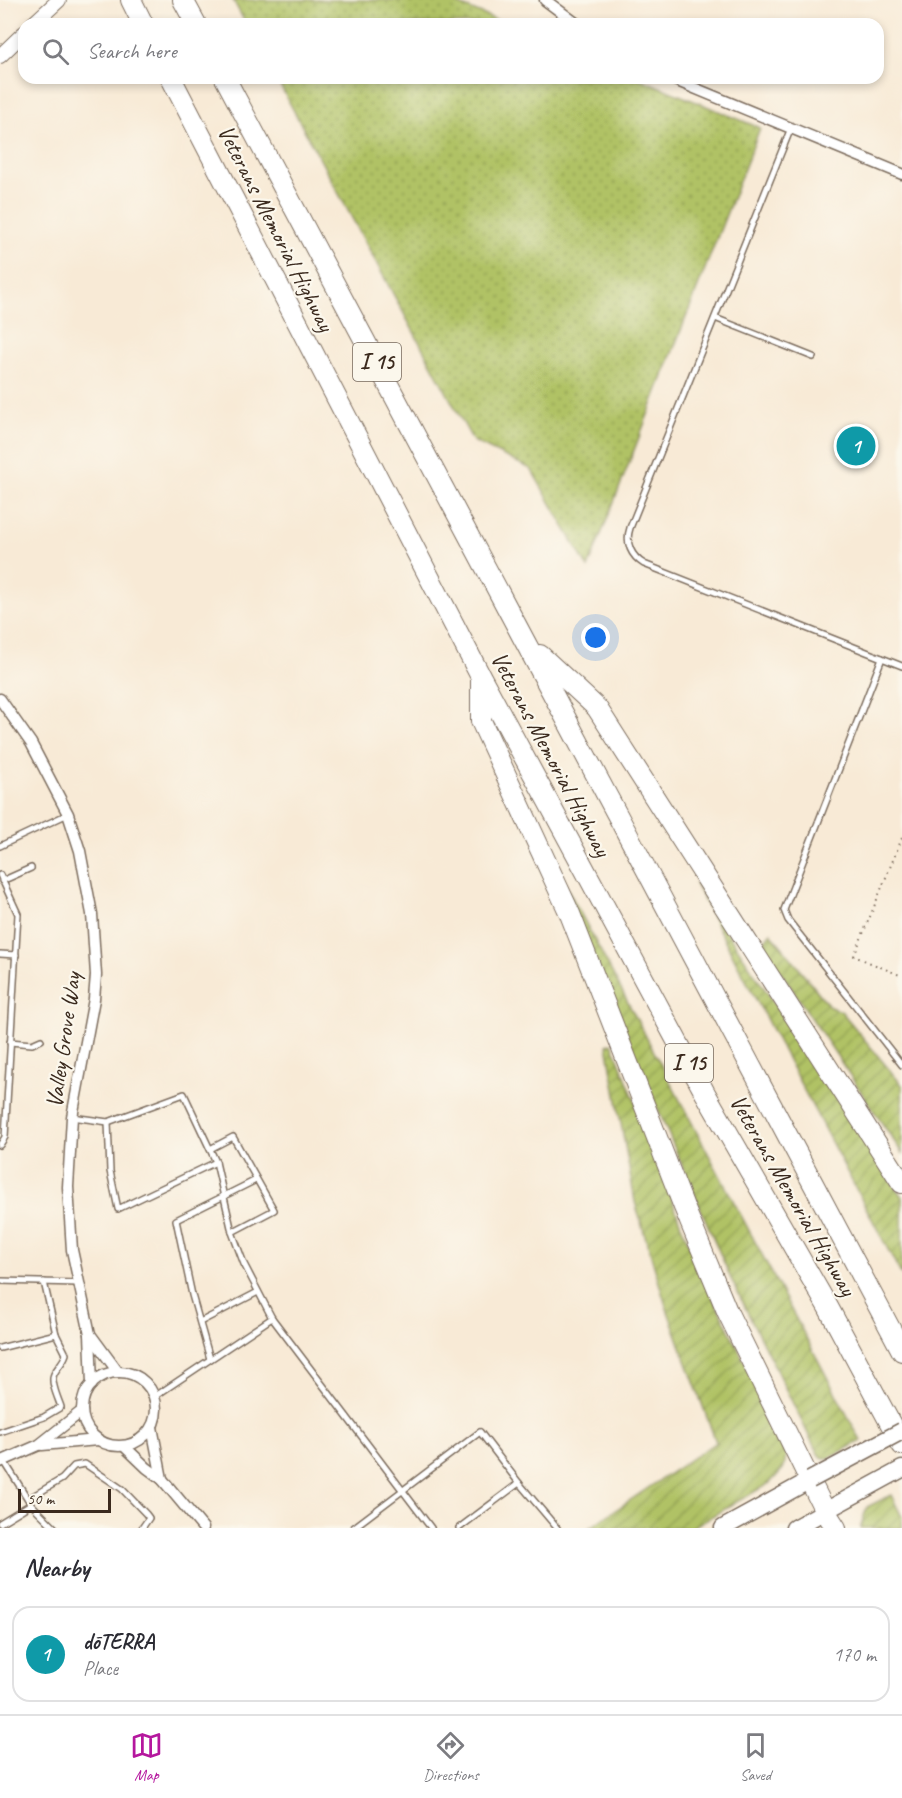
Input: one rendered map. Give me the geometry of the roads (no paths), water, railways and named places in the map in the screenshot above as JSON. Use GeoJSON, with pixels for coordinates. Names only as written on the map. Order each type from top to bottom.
{"type":"FeatureCollection","features":[{"type":"Feature","properties":{"kind":"highway"},"geometry":{"type":"LineString","coordinates":[[131,0],[140,18]]}},
{"type":"Feature","properties":{"kind":"highway"},"geometry":{"type":"LineString","coordinates":[[183,0],[193,18]]}},
{"type":"Feature","properties":{"kind":"highway","name":"Veterans Memorial Highway"},"geometry":{"type":"LineString","coordinates":[[174,84],[481,677],[705,1093],[828,1307],[902,1445]]}},
{"type":"Feature","properties":{"kind":"highway","name":"Veterans Memorial Highway"},"geometry":{"type":"LineString","coordinates":[[228,84],[530,645],[658,893],[902,1351]]}},
{"type":"Feature","properties":{"kind":"highway"},"geometry":{"type":"LineString","coordinates":[[530,645],[597,708],[902,1183]]}},
{"type":"Feature","properties":{"kind":"highway"},"geometry":{"type":"LineString","coordinates":[[481,677],[481,721],[570,914],[727,1311],[825,1511],[836,1528]]}},
{"type":"Feature","properties":{"kind":"main road"},"geometry":{"type":"LineString","coordinates":[[723,1528],[902,1431]]}},
{"type":"Feature","properties":{"kind":"main road"},"geometry":{"type":"LineString","coordinates":[[794,1528],[902,1469]]}},
{"type":"Feature","properties":{"kind":"street"},"geometry":{"type":"LineString","coordinates":[[40,18],[59,0]]}},
{"type":"Feature","properties":{"kind":"street"},"geometry":{"type":"LineString","coordinates":[[545,0],[569,18]]}},
{"type":"Feature","properties":{"kind":"street"},"geometry":{"type":"LineString","coordinates":[[0,56],[18,39]]}},
{"type":"Feature","properties":{"kind":"street"},"geometry":{"type":"LineString","coordinates":[[685,84],[902,174]]}},
{"type":"Feature","properties":{"kind":"street","name":"Valley Grove Way"},"geometry":{"type":"LineString","coordinates":[[0,699],[31,743],[68,814],[87,882],[96,975],[90,1029],[72,1117],[68,1155],[69,1219],[78,1283],[90,1335],[92,1384]]}},
{"type":"Feature","properties":{"kind":"street","name":"Valley Grove Way"},"geometry":{"type":"LineString","coordinates":[[90,1335],[114,1368]]}},
{"type":"Feature","properties":{"kind":"street"},"geometry":{"type":"LineString","coordinates":[[98,1440],[87,1427],[82,1411],[86,1392],[92,1384],[114,1368],[140,1378],[154,1396],[155,1417],[152,1427],[162,1479]]}},
{"type":"Feature","properties":{"kind":"street"},"geometry":{"type":"LineString","coordinates":[[2,1462],[39,1445],[82,1411]]}},
{"type":"Feature","properties":{"kind":"street"},"geometry":{"type":"LineString","coordinates":[[39,1445],[98,1440],[115,1446],[124,1446],[135,1443],[152,1427]]}},
{"type":"Feature","properties":{"kind":"street"},"geometry":{"type":"LineString","coordinates":[[124,1446],[162,1479],[203,1528]]}},
{"type":"Feature","properties":{"kind":"lane"},"geometry":{"type":"LineString","coordinates":[[791,128],[630,528],[630,549],[644,564],[902,666]]}},
{"type":"Feature","properties":{"kind":"lane"},"geometry":{"type":"LineString","coordinates":[[715,318],[813,357]]}},
{"type":"Feature","properties":{"kind":"lane"},"geometry":{"type":"LineString","coordinates":[[882,658],[784,910],[788,920],[902,1065]]}},
{"type":"Feature","properties":{"kind":"lane"},"geometry":{"type":"LineString","coordinates":[[0,846],[68,814]]}},
{"type":"Feature","properties":{"kind":"lane"},"geometry":{"type":"LineString","coordinates":[[0,1145],[5,1137],[18,914],[1,878],[31,868]]}},
{"type":"Feature","properties":{"kind":"lane"},"geometry":{"type":"LineString","coordinates":[[0,954],[16,955]]}},
{"type":"Feature","properties":{"kind":"lane"},"geometry":{"type":"LineString","coordinates":[[10,1042],[32,1044],[41,1040]]}},
{"type":"Feature","properties":{"kind":"lane"},"geometry":{"type":"LineString","coordinates":[[72,1117],[108,1122],[184,1094],[216,1162],[232,1232],[272,1318],[431,1528]]}},
{"type":"Feature","properties":{"kind":"lane"},"geometry":{"type":"LineString","coordinates":[[108,1122],[110,1171],[118,1209],[216,1162]]}},
{"type":"Feature","properties":{"kind":"lane"},"geometry":{"type":"LineString","coordinates":[[210,1149],[233,1137],[274,1210],[232,1232]]}},
{"type":"Feature","properties":{"kind":"lane"},"geometry":{"type":"LineString","coordinates":[[210,1359],[176,1220],[256,1180]]}},
{"type":"Feature","properties":{"kind":"lane"},"geometry":{"type":"LineString","coordinates":[[0,1281],[78,1283]]}},
{"type":"Feature","properties":{"kind":"lane"},"geometry":{"type":"LineString","coordinates":[[0,1432],[44,1417],[61,1407],[52,1378],[54,1372],[63,1365],[66,1354],[56,1334],[44,1282]]}},
{"type":"Feature","properties":{"kind":"lane"},"geometry":{"type":"LineString","coordinates":[[200,1322],[258,1292]]}},
{"type":"Feature","properties":{"kind":"lane"},"geometry":{"type":"LineString","coordinates":[[154,1396],[272,1318]]}},
{"type":"Feature","properties":{"kind":"lane"},"geometry":{"type":"LineString","coordinates":[[0,1348],[56,1334]]}},
{"type":"Feature","properties":{"kind":"lane"},"geometry":{"type":"LineString","coordinates":[[353,1528],[480,1432],[557,1528]]}},
{"type":"Feature","properties":{"kind":"lane"},"geometry":{"type":"LineString","coordinates":[[2,1462],[29,1502],[55,1528]]}},
{"type":"Feature","properties":{"kind":"lane"},"geometry":{"type":"LineString","coordinates":[[0,1523],[62,1479],[74,1466],[85,1464],[122,1490],[146,1514],[149,1518],[142,1528]]}},
{"type":"Feature","properties":{"kind":"lane"},"geometry":{"type":"LineString","coordinates":[[459,1528],[519,1483]]}},
{"type":"Feature","properties":{"kind":"place","name":"dōTERRA"},"geometry":{"type":"Point","coordinates":[856,446]}}]}
